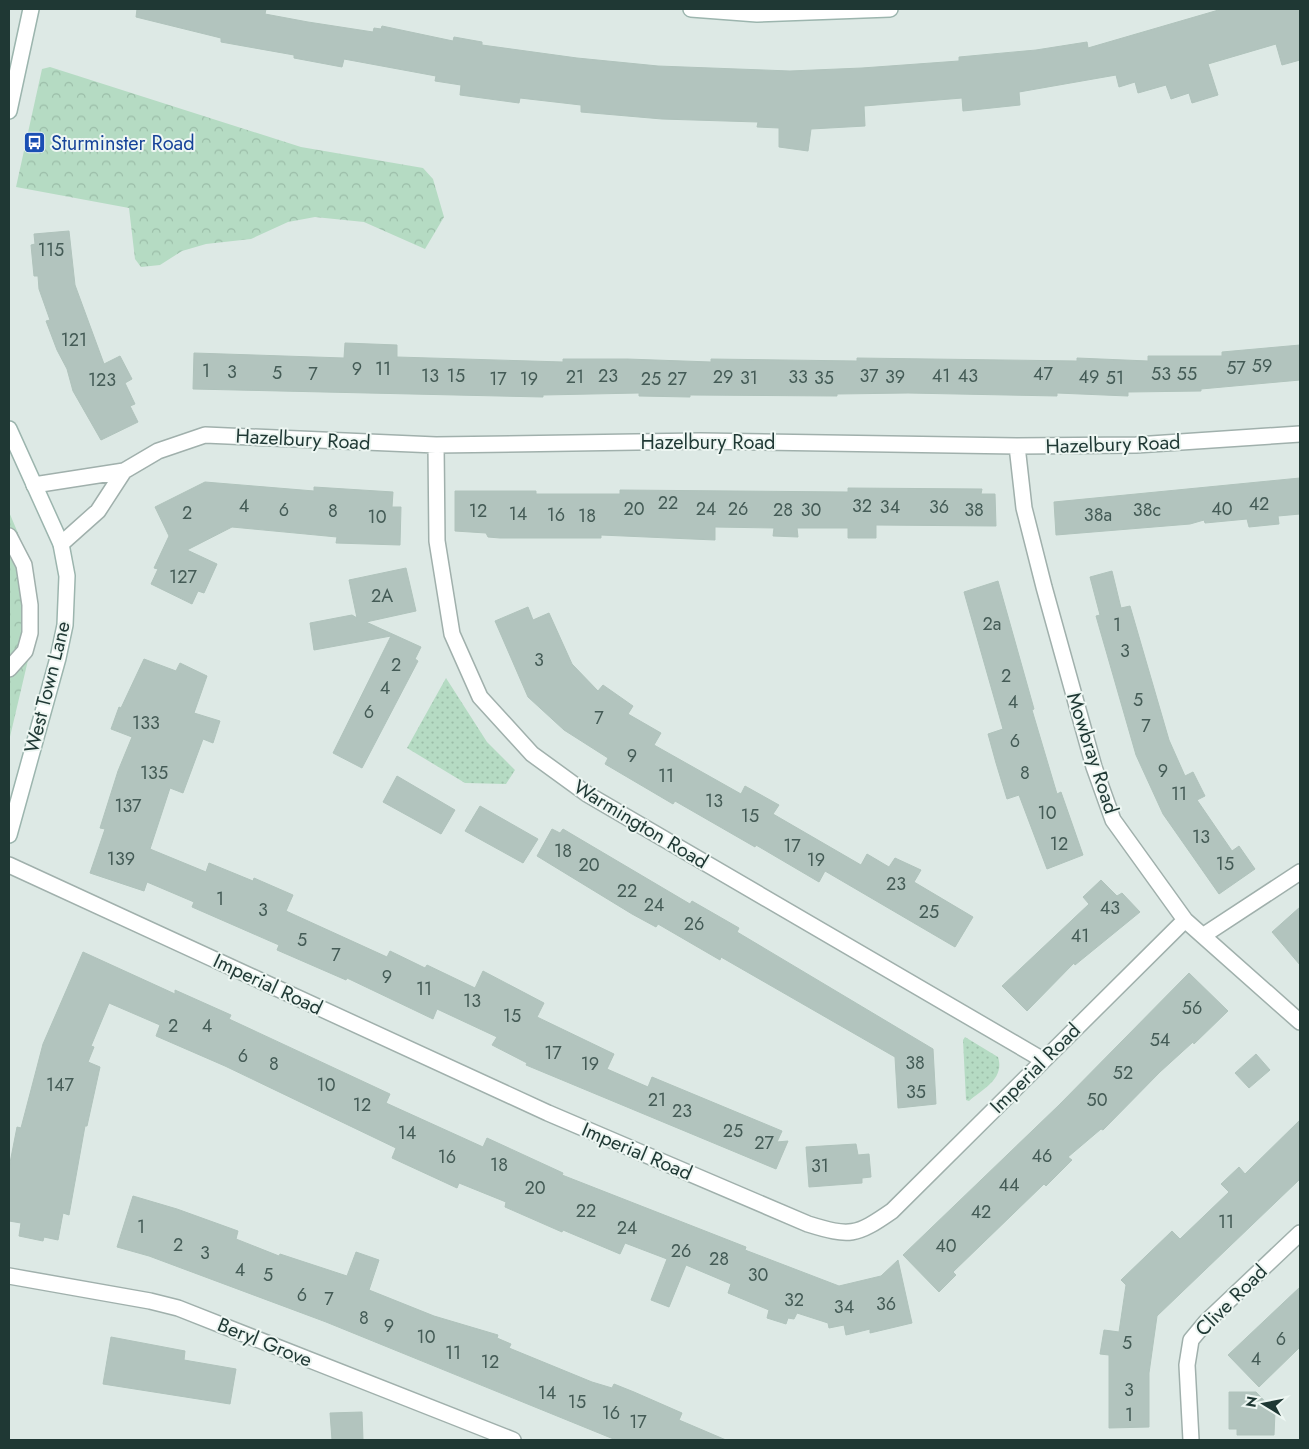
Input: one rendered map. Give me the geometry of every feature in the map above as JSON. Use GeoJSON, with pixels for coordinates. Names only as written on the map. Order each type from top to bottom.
{"type":"FeatureCollection","features":[{"type":"Feature","properties":{"kind":"street"},"geometry":{"type":"LineString","coordinates":[[9,112],[31,9]]}},
{"type":"Feature","properties":{"kind":"street"},"geometry":{"type":"LineString","coordinates":[[691,9],[757,14],[890,9]]}},
{"type":"Feature","properties":{"kind":"street","name":"West Town Lane"},"geometry":{"type":"LineString","coordinates":[[9,429],[61,544],[67,576],[64,625],[58,658],[9,835]]}},
{"type":"Feature","properties":{"kind":"street","name":"Hazelbury Road"},"geometry":{"type":"LineString","coordinates":[[34,486],[124,471],[158,452],[205,435],[436,445],[700,441],[1017,446],[1136,445],[1300,434]]}},
{"type":"Feature","properties":{"kind":"street","name":"Warmington Road"},"geometry":{"type":"LineString","coordinates":[[436,445],[437,541],[452,634],[480,697],[532,754],[587,794],[1043,1060]]}},
{"type":"Feature","properties":{"kind":"street","name":"Mowbray Road"},"geometry":{"type":"LineString","coordinates":[[1017,446],[1024,508],[1044,587],[1094,767],[1113,820],[1185,920],[1300,1022]]}},
{"type":"Feature","properties":{"kind":"street","name":"Hazelbury Road"},"geometry":{"type":"LineString","coordinates":[[61,544],[98,511],[124,471]]}},
{"type":"Feature","properties":{"kind":"street"},"geometry":{"type":"LineString","coordinates":[[9,536],[24,565],[30,605],[30,633],[25,651],[9,669]]}},
{"type":"Feature","properties":{"kind":"street","name":"Imperial Road"},"geometry":{"type":"LineString","coordinates":[[9,865],[548,1113],[808,1224],[836,1233],[854,1233],[868,1228],[892,1210],[1185,920]]}},
{"type":"Feature","properties":{"kind":"street"},"geometry":{"type":"LineString","coordinates":[[1204,935],[1300,872]]}},
{"type":"Feature","properties":{"kind":"street","name":"Clive Road"},"geometry":{"type":"LineString","coordinates":[[1191,1440],[1188,1365],[1192,1340],[1206,1322],[1300,1233]]}},
{"type":"Feature","properties":{"kind":"street","name":"Beryl Grove"},"geometry":{"type":"LineString","coordinates":[[9,1276],[150,1301],[178,1308],[513,1440]]}},
{"type":"Feature","properties":{"kind":"green space"},"geometry":{"type":"Polygon","coordinates":[[[50,67],[301,147],[423,168],[433,179],[444,217],[425,249],[364,222],[315,217],[288,222],[251,239],[206,244],[182,251],[160,265],[141,267],[135,259],[129,208],[16,187],[42,69],[50,67]]]}},
{"type":"Feature","properties":{"kind":"green space"},"geometry":{"type":"Polygon","coordinates":[[[9,512],[32,566],[36,626],[9,741],[9,512]]]}},
{"type":"Feature","properties":{"kind":"green space"},"geometry":{"type":"Polygon","coordinates":[[[446,678],[487,742],[515,770],[506,784],[465,783],[407,748],[446,678]]]}},
{"type":"Feature","properties":{"kind":"green space"},"geometry":{"type":"Polygon","coordinates":[[[965,1037],[998,1057],[999,1065],[996,1077],[991,1083],[969,1101],[966,1100],[963,1040],[965,1037]]]}},
{"type":"Feature","properties":{"kind":"building"},"geometry":{"type":"Polygon","coordinates":[[[137,9],[266,9],[265,14],[308,22],[373,32],[374,28],[381,29],[382,26],[453,41],[454,37],[482,42],[482,45],[577,58],[658,66],[790,71],[959,61],[959,57],[1036,50],[1087,42],[1088,48],[1222,9],[1300,9],[1300,60],[1282,65],[1276,44],[1208,64],[1218,95],[1192,103],[1189,93],[1171,99],[1166,85],[1138,93],[1135,82],[1119,87],[1116,75],[1019,92],[1020,105],[963,111],[962,98],[864,106],[865,126],[811,129],[808,151],[779,147],[779,128],[757,127],[758,122],[662,119],[581,112],[581,105],[520,98],[519,103],[460,95],[461,85],[435,81],[436,76],[344,59],[342,67],[294,58],[294,55],[221,42],[221,38],[136,17],[137,9]]]}},
{"type":"Feature","properties":{"kind":"building"},"geometry":{"type":"Polygon","coordinates":[[[69,231],[75,285],[104,364],[120,356],[132,379],[125,383],[135,404],[130,406],[138,422],[101,440],[73,391],[67,369],[57,350],[46,321],[50,320],[39,289],[38,276],[34,276],[31,245],[35,244],[34,234],[69,231]]]}},
{"type":"Feature","properties":{"kind":"building"},"geometry":{"type":"Polygon","coordinates":[[[345,343],[397,345],[397,357],[563,362],[563,359],[711,362],[711,359],[857,361],[857,358],[1077,361],[1077,358],[1148,361],[1148,356],[1222,356],[1222,352],[1300,345],[1300,380],[1201,389],[1201,391],[1128,392],[1128,396],[1057,393],[1057,396],[908,393],[837,394],[837,396],[690,395],[690,397],[639,396],[639,393],[543,395],[543,397],[193,389],[194,353],[344,358],[345,343]]]}},
{"type":"Feature","properties":{"kind":"building"},"geometry":{"type":"Polygon","coordinates":[[[1300,478],[1300,514],[1278,516],[1279,524],[1249,527],[1247,519],[1205,523],[1204,520],[1190,524],[1056,535],[1054,502],[1300,478]]]}},
{"type":"Feature","properties":{"kind":"building"},"geometry":{"type":"Polygon","coordinates":[[[205,482],[314,491],[314,487],[393,492],[392,507],[401,507],[400,545],[336,543],[337,537],[232,527],[187,550],[217,564],[204,593],[198,591],[192,604],[151,584],[158,569],[154,568],[169,536],[155,507],[205,482]]]}},
{"type":"Feature","properties":{"kind":"building"},"geometry":{"type":"Polygon","coordinates":[[[848,488],[982,489],[981,494],[995,494],[996,526],[876,525],[876,538],[848,538],[848,528],[797,528],[798,537],[773,536],[774,528],[715,527],[715,540],[601,535],[601,538],[500,538],[488,537],[486,533],[455,531],[455,491],[536,491],[536,494],[620,494],[620,490],[848,492],[848,488]]]}},
{"type":"Feature","properties":{"kind":"building"},"geometry":{"type":"Polygon","coordinates":[[[406,568],[416,611],[366,622],[421,647],[415,659],[418,661],[362,768],[333,753],[391,636],[314,650],[310,623],[352,615],[357,618],[349,580],[406,568]]]}},
{"type":"Feature","properties":{"kind":"building"},"geometry":{"type":"Polygon","coordinates":[[[1112,571],[1121,608],[1130,606],[1169,740],[1185,776],[1193,772],[1205,796],[1197,800],[1232,851],[1239,846],[1255,869],[1219,894],[1163,814],[1136,755],[1096,616],[1100,615],[1090,577],[1112,571]]]}},
{"type":"Feature","properties":{"kind":"building"},"geometry":{"type":"Polygon","coordinates":[[[998,581],[1034,709],[1032,710],[1057,794],[1061,792],[1083,855],[1047,869],[1019,795],[1007,799],[988,734],[1003,729],[964,592],[998,581]]]}},
{"type":"Feature","properties":{"kind":"building"},"geometry":{"type":"Polygon","coordinates":[[[528,607],[533,620],[549,613],[572,664],[598,691],[603,685],[633,706],[628,714],[661,733],[654,745],[741,794],[745,786],[779,805],[773,814],[861,865],[867,854],[889,867],[895,858],[921,870],[914,882],[973,917],[955,947],[825,871],[819,882],[675,801],[673,804],[605,764],[608,758],[564,730],[528,697],[495,621],[528,607]]]}},
{"type":"Feature","properties":{"kind":"building"},"geometry":{"type":"Polygon","coordinates":[[[144,659],[176,671],[180,663],[207,676],[194,713],[220,721],[213,743],[203,739],[183,793],[170,788],[150,849],[206,872],[209,863],[253,881],[254,878],[293,895],[286,911],[387,957],[390,951],[425,968],[427,965],[475,988],[483,971],[544,1003],[537,1017],[614,1054],[607,1069],[648,1087],[652,1077],[782,1131],[777,1142],[788,1141],[776,1169],[526,1065],[527,1063],[492,1045],[497,1037],[437,1009],[433,1019],[347,978],[346,980],[277,950],[279,945],[192,907],[194,902],[147,882],[144,891],[90,873],[105,829],[100,828],[118,771],[132,737],[111,729],[119,707],[121,708],[144,659]]]}},
{"type":"Feature","properties":{"kind":"building"},"geometry":{"type":"Polygon","coordinates":[[[397,776],[455,810],[441,834],[383,802],[397,776]]]}},
{"type":"Feature","properties":{"kind":"building"},"geometry":{"type":"Polygon","coordinates":[[[480,806],[538,839],[523,863],[465,831],[480,806]]]}},
{"type":"Feature","properties":{"kind":"building"},"geometry":{"type":"Polygon","coordinates":[[[552,829],[560,833],[563,829],[690,904],[692,901],[739,928],[737,932],[933,1049],[936,1104],[898,1108],[895,1057],[721,957],[720,960],[658,924],[656,927],[632,914],[537,856],[552,829]]]}},
{"type":"Feature","properties":{"kind":"building"},"geometry":{"type":"Polygon","coordinates":[[[1101,880],[1117,896],[1122,893],[1140,912],[1075,965],[1074,963],[1027,1011],[1002,986],[1089,904],[1083,897],[1101,880]]]}},
{"type":"Feature","properties":{"kind":"building"},"geometry":{"type":"Polygon","coordinates":[[[1300,907],[1300,965],[1272,932],[1300,907]]]}},
{"type":"Feature","properties":{"kind":"building"},"geometry":{"type":"Polygon","coordinates":[[[83,952],[175,994],[175,990],[231,1015],[229,1019],[390,1094],[386,1103],[483,1147],[487,1138],[563,1173],[562,1175],[746,1247],[745,1250],[839,1286],[881,1276],[898,1260],[912,1323],[870,1333],[870,1329],[846,1335],[844,1325],[829,1328],[828,1323],[797,1313],[794,1319],[788,1318],[786,1324],[767,1318],[769,1310],[728,1293],[731,1284],[686,1265],[669,1307],[651,1300],[667,1259],[625,1243],[620,1254],[563,1230],[562,1232],[505,1207],[506,1202],[459,1183],[457,1188],[392,1158],[396,1148],[225,1066],[156,1036],[160,1025],[109,1003],[91,1046],[94,1047],[88,1062],[100,1067],[87,1126],[85,1126],[69,1215],[63,1213],[58,1240],[44,1237],[43,1241],[19,1236],[21,1223],[9,1221],[9,1168],[17,1127],[21,1128],[43,1044],[83,952]]]}},
{"type":"Feature","properties":{"kind":"building"},"geometry":{"type":"Polygon","coordinates":[[[1189,973],[1228,1011],[1194,1044],[1193,1042],[1160,1072],[1103,1130],[1101,1129],[1068,1157],[1072,1160],[1046,1186],[1044,1184],[953,1272],[956,1275],[939,1292],[903,1255],[1059,1105],[1189,973]]]}},
{"type":"Feature","properties":{"kind":"building"},"geometry":{"type":"Polygon","coordinates":[[[1256,1054],[1270,1070],[1249,1088],[1235,1073],[1256,1054]]]}},
{"type":"Feature","properties":{"kind":"building"},"geometry":{"type":"Polygon","coordinates":[[[1300,1120],[1300,1179],[1157,1316],[1149,1373],[1149,1427],[1109,1428],[1109,1355],[1100,1354],[1104,1330],[1119,1332],[1126,1285],[1121,1280],[1172,1231],[1180,1239],[1229,1192],[1221,1184],[1239,1167],[1245,1174],[1300,1120]]]}},
{"type":"Feature","properties":{"kind":"building"},"geometry":{"type":"Polygon","coordinates":[[[856,1144],[858,1155],[869,1154],[871,1177],[862,1178],[862,1183],[809,1187],[806,1147],[856,1144]]]}},
{"type":"Feature","properties":{"kind":"building"},"geometry":{"type":"Polygon","coordinates":[[[133,1196],[177,1209],[238,1231],[236,1239],[279,1256],[280,1254],[347,1276],[356,1252],[379,1260],[369,1290],[434,1316],[498,1335],[497,1338],[511,1344],[509,1348],[592,1382],[612,1388],[614,1384],[634,1392],[682,1413],[679,1420],[726,1440],[616,1440],[326,1322],[149,1256],[117,1247],[133,1196]]]}},
{"type":"Feature","properties":{"kind":"building"},"geometry":{"type":"Polygon","coordinates":[[[1300,1287],[1300,1347],[1259,1387],[1228,1355],[1300,1287]]]}},
{"type":"Feature","properties":{"kind":"building"},"geometry":{"type":"Polygon","coordinates":[[[111,1337],[185,1351],[184,1360],[236,1369],[230,1404],[103,1384],[111,1337]]]}},
{"type":"Feature","properties":{"kind":"building"},"geometry":{"type":"Polygon","coordinates":[[[1229,1392],[1256,1392],[1275,1412],[1274,1435],[1237,1435],[1237,1429],[1229,1429],[1229,1392]]]}},
{"type":"Feature","properties":{"kind":"building"},"geometry":{"type":"Polygon","coordinates":[[[362,1412],[363,1440],[332,1440],[330,1413],[362,1412]]]}},
{"type":"Feature","properties":{"kind":"place","name":"Sturminster Road"},"geometry":{"type":"Point","coordinates":[35,143]}}]}
